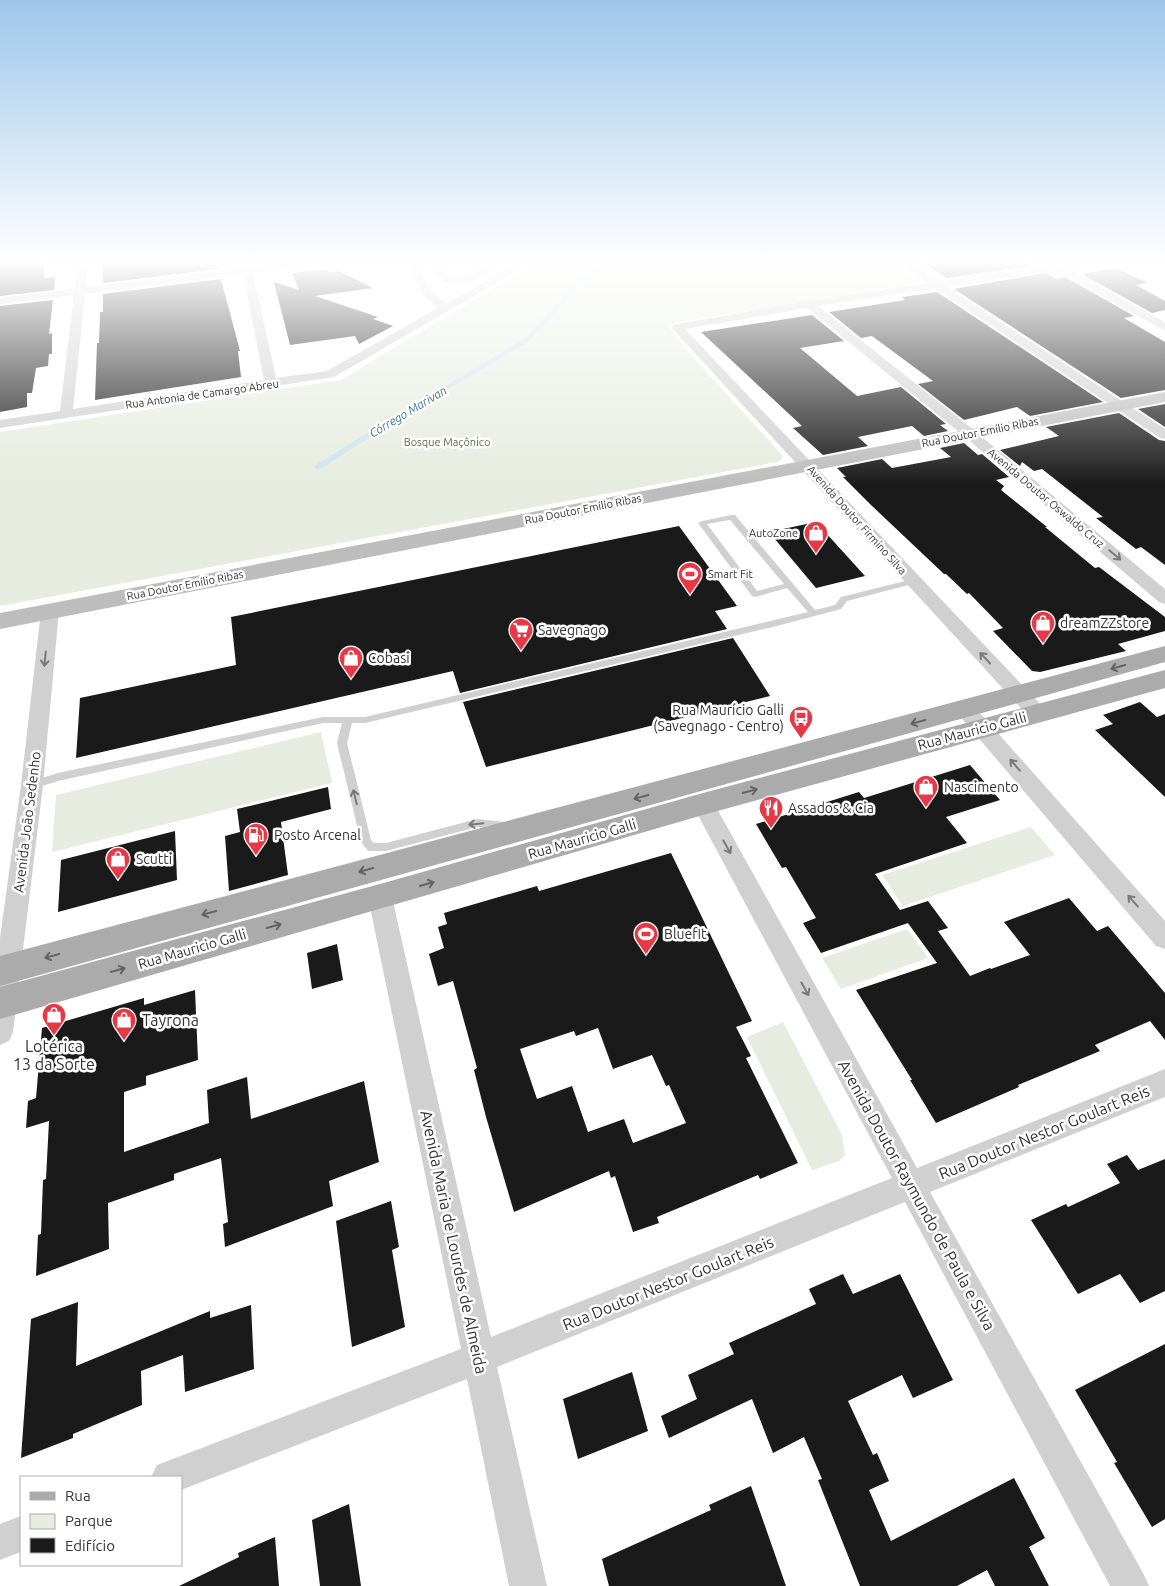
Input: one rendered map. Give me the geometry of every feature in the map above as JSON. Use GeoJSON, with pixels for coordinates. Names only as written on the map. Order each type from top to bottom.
{"type":"FeatureCollection","features":[{"type":"Feature","properties":{"kind":"main road","name":"Rua Mauricio Galli"},"geometry":{"type":"LineString","coordinates":[[2,995],[380,897],[703,804],[974,718],[1018,694],[1165,654]]}},
{"type":"Feature","properties":{"kind":"main road","name":"Rua Mauricio Galli"},"geometry":{"type":"LineString","coordinates":[[2,995],[524,828],[974,718],[1037,713],[1165,679]]}},
{"type":"Feature","properties":{"kind":"street"},"geometry":{"type":"LineString","coordinates":[[66,414],[75,337]]}},
{"type":"Feature","properties":{"kind":"street"},"geometry":{"type":"LineString","coordinates":[[261,337],[271,384]]}},
{"type":"Feature","properties":{"kind":"street","name":"Rua Antonia de Camargo Abreu"},"geometry":{"type":"LineString","coordinates":[[0,424],[330,374],[396,337]]}},
{"type":"Feature","properties":{"kind":"street","name":"Avenida Doutor Firmino Silva"},"geometry":{"type":"LineString","coordinates":[[687,337],[808,465],[1037,713]]}},
{"type":"Feature","properties":{"kind":"street","name":"Avenida Doutor Oswaldo Cruz"},"geometry":{"type":"LineString","coordinates":[[850,337],[970,434],[1165,598]]}},
{"type":"Feature","properties":{"kind":"street"},"geometry":{"type":"LineString","coordinates":[[1016,337],[1165,435]]}},
{"type":"Feature","properties":{"kind":"street","name":"Rua Doutor Emílio Ribas"},"geometry":{"type":"LineString","coordinates":[[0,621],[1165,397]]}},
{"type":"Feature","properties":{"kind":"street","name":"Avenida João Sedenho"},"geometry":{"type":"LineString","coordinates":[[2,995],[32,785],[50,611]]}},
{"type":"Feature","properties":{"kind":"street"},"geometry":{"type":"LineString","coordinates":[[974,718],[1165,938]]}},
{"type":"Feature","properties":{"kind":"street","name":"Avenida Doutor Raymundo de Paula e Silva"},"geometry":{"type":"LineString","coordinates":[[703,804],[1130,1586]]}},
{"type":"Feature","properties":{"kind":"street","name":"Avenida Maria de Lourdes de Almeida"},"geometry":{"type":"LineString","coordinates":[[380,897],[528,1586]]}},
{"type":"Feature","properties":{"kind":"street","name":"Rua Doutor Nestor Goulart Reis"},"geometry":{"type":"LineString","coordinates":[[172,1476],[479,1358],[1165,1083]]}},
{"type":"Feature","properties":{"kind":"street"},"geometry":{"type":"LineString","coordinates":[[0,1542],[20,1534]]}},
{"type":"Feature","properties":{"kind":"lane"},"geometry":{"type":"LineString","coordinates":[[789,585],[755,594],[702,523],[732,516],[813,613]]}},
{"type":"Feature","properties":{"kind":"lane"},"geometry":{"type":"LineString","coordinates":[[32,785],[67,775],[323,720],[365,720],[838,607],[844,599],[914,582]]}},
{"type":"Feature","properties":{"kind":"lane"},"geometry":{"type":"LineString","coordinates":[[348,720],[342,743],[366,842],[372,848],[386,847],[477,822],[524,828]]}},
{"type":"Feature","properties":{"kind":"green space","name":"Bosque Maçônico"},"geometry":{"type":"Polygon","coordinates":[[[412,337],[677,337],[688,352],[782,455],[782,459],[777,462],[0,606],[0,432],[341,380],[412,337]]]}},
{"type":"Feature","properties":{"kind":"green space"},"geometry":{"type":"Polygon","coordinates":[[[321,732],[332,783],[52,852],[56,795],[321,732]]]}},
{"type":"Feature","properties":{"kind":"green space"},"geometry":{"type":"Polygon","coordinates":[[[1031,827],[1055,855],[903,906],[882,875],[1031,827]]]}},
{"type":"Feature","properties":{"kind":"green space"},"geometry":{"type":"Polygon","coordinates":[[[907,929],[928,958],[841,989],[822,958],[907,929]]]}},
{"type":"Feature","properties":{"kind":"green space"},"geometry":{"type":"Polygon","coordinates":[[[783,1022],[842,1135],[845,1155],[839,1161],[812,1170],[747,1037],[783,1022]]]}},
{"type":"Feature","properties":{"kind":"building"},"geometry":{"type":"Polygon","coordinates":[[[0,337],[52,337],[52,354],[49,354],[48,366],[36,368],[32,393],[27,393],[27,407],[0,412],[0,337]]]}},
{"type":"Feature","properties":{"kind":"building"},"geometry":{"type":"Polygon","coordinates":[[[99,337],[236,337],[240,351],[238,351],[241,377],[95,400],[97,343],[99,343],[99,337]]]}},
{"type":"Feature","properties":{"kind":"building"},"geometry":{"type":"Polygon","coordinates":[[[288,337],[348,337],[290,345],[288,337]]]}},
{"type":"Feature","properties":{"kind":"building"},"geometry":{"type":"Polygon","coordinates":[[[356,337],[372,337],[359,344],[356,337]]]}},
{"type":"Feature","properties":{"kind":"building"},"geometry":{"type":"Polygon","coordinates":[[[706,337],[839,337],[844,341],[800,348],[857,396],[901,387],[946,424],[940,425],[948,431],[924,436],[912,426],[858,437],[868,446],[823,455],[793,428],[802,426],[706,337]]]}},
{"type":"Feature","properties":{"kind":"building"},"geometry":{"type":"Polygon","coordinates":[[[873,337],[1005,337],[1103,402],[1030,416],[1017,407],[964,420],[918,384],[933,381],[873,337]]]}},
{"type":"Feature","properties":{"kind":"building"},"geometry":{"type":"Polygon","coordinates":[[[1028,337],[1156,337],[1165,342],[1165,390],[1121,398],[1028,337]]]}},
{"type":"Feature","properties":{"kind":"building"},"geometry":{"type":"Polygon","coordinates":[[[1165,404],[1165,427],[1138,409],[1165,404]]]}},
{"type":"Feature","properties":{"kind":"building"},"geometry":{"type":"Polygon","coordinates":[[[1119,413],[1159,440],[1165,441],[1165,565],[1141,547],[1136,549],[1096,518],[1103,517],[1042,469],[1034,471],[1022,462],[1020,466],[1000,450],[1059,436],[1046,427],[1119,413]]]}},
{"type":"Feature","properties":{"kind":"building"},"geometry":{"type":"Polygon","coordinates":[[[964,443],[978,455],[982,454],[1009,477],[996,480],[1004,486],[1001,490],[1095,568],[1099,567],[1165,617],[1165,631],[1118,644],[1126,651],[1040,672],[1032,671],[993,631],[1003,628],[969,593],[967,594],[944,574],[871,505],[843,477],[846,477],[837,468],[882,459],[892,468],[951,457],[940,448],[964,443]]]}},
{"type":"Feature","properties":{"kind":"building","name":"AutoZone"},"geometry":{"type":"Polygon","coordinates":[[[816,522],[865,576],[816,588],[769,532],[816,522]]]}},
{"type":"Feature","properties":{"kind":"building"},"geometry":{"type":"Polygon","coordinates":[[[679,526],[737,606],[715,611],[727,629],[460,693],[453,671],[76,758],[80,698],[236,665],[231,617],[679,526]]]}},
{"type":"Feature","properties":{"kind":"building"},"geometry":{"type":"Polygon","coordinates":[[[733,638],[770,696],[486,767],[463,702],[733,638]]]}},
{"type":"Feature","properties":{"kind":"building"},"geometry":{"type":"Polygon","coordinates":[[[1140,702],[1157,717],[1165,714],[1165,797],[1095,730],[1113,724],[1103,715],[1140,702]]]}},
{"type":"Feature","properties":{"kind":"building"},"geometry":{"type":"Polygon","coordinates":[[[970,765],[1000,800],[946,817],[967,843],[875,874],[900,910],[928,901],[948,928],[938,931],[970,976],[1030,955],[1004,922],[1069,898],[1097,931],[1108,926],[1165,993],[1165,1040],[1150,1021],[1095,1045],[1100,1051],[1018,1085],[1019,1087],[936,1123],[910,1080],[912,1080],[856,990],[937,963],[908,923],[821,953],[803,923],[816,918],[786,867],[782,868],[756,824],[859,792],[864,798],[970,765]]]}},
{"type":"Feature","properties":{"kind":"building"},"geometry":{"type":"Polygon","coordinates":[[[328,787],[331,809],[281,822],[288,875],[229,891],[225,836],[240,832],[237,809],[328,787]]]}},
{"type":"Feature","properties":{"kind":"building"},"geometry":{"type":"Polygon","coordinates":[[[175,831],[177,880],[58,912],[61,860],[175,831]]]}},
{"type":"Feature","properties":{"kind":"building"},"geometry":{"type":"Polygon","coordinates":[[[671,853],[752,1021],[736,1027],[751,1056],[746,1058],[798,1163],[760,1179],[758,1175],[657,1217],[659,1223],[633,1232],[615,1176],[611,1178],[609,1171],[514,1212],[486,1117],[474,1070],[477,1068],[453,981],[438,986],[429,954],[444,948],[438,927],[447,924],[444,913],[537,886],[539,891],[671,853]],[[598,1028],[576,1036],[574,1031],[520,1049],[537,1099],[572,1086],[588,1132],[624,1119],[633,1143],[686,1123],[669,1085],[666,1086],[652,1055],[613,1069],[598,1028]]]}},
{"type":"Feature","properties":{"kind":"building"},"geometry":{"type":"Polygon","coordinates":[[[337,944],[343,980],[312,989],[307,953],[337,944]]]}},
{"type":"Feature","properties":{"kind":"building"},"geometry":{"type":"Polygon","coordinates":[[[195,990],[198,1060],[146,1076],[146,1085],[124,1092],[124,1152],[209,1123],[207,1090],[247,1077],[251,1119],[364,1081],[379,1162],[329,1181],[333,1206],[225,1247],[223,1224],[228,1222],[221,1158],[174,1174],[174,1180],[108,1203],[109,1249],[36,1276],[38,1235],[41,1234],[43,1180],[46,1179],[49,1121],[26,1128],[28,1101],[36,1098],[42,1028],[144,998],[144,1005],[195,990]]]}},
{"type":"Feature","properties":{"kind":"building"},"geometry":{"type":"Polygon","coordinates":[[[1127,1155],[1138,1170],[1165,1159],[1165,1291],[1140,1303],[1120,1274],[1078,1294],[1031,1220],[1066,1204],[1068,1207],[1120,1183],[1107,1164],[1127,1155]]]}},
{"type":"Feature","properties":{"kind":"building"},"geometry":{"type":"Polygon","coordinates":[[[391,1201],[399,1247],[392,1250],[405,1327],[352,1347],[336,1221],[391,1201]]]}},
{"type":"Feature","properties":{"kind":"building"},"geometry":{"type":"Polygon","coordinates":[[[843,1274],[853,1294],[900,1274],[953,1380],[913,1398],[902,1375],[848,1401],[873,1455],[877,1453],[889,1481],[869,1490],[891,1541],[1014,1478],[1045,1538],[1029,1547],[1049,1586],[995,1586],[987,1570],[957,1586],[860,1586],[818,1480],[822,1479],[804,1437],[773,1453],[752,1399],[669,1438],[661,1416],[697,1399],[688,1375],[734,1354],[729,1343],[816,1304],[809,1289],[843,1274]]]}},
{"type":"Feature","properties":{"kind":"building"},"geometry":{"type":"Polygon","coordinates":[[[78,1302],[76,1366],[210,1311],[210,1318],[251,1305],[254,1369],[185,1392],[183,1355],[141,1371],[142,1405],[73,1434],[73,1438],[21,1458],[31,1319],[78,1302]]]}},
{"type":"Feature","properties":{"kind":"building"},"geometry":{"type":"Polygon","coordinates":[[[1165,1344],[1165,1519],[1152,1527],[1114,1463],[1117,1462],[1075,1390],[1165,1344]]]}},
{"type":"Feature","properties":{"kind":"building"},"geometry":{"type":"Polygon","coordinates":[[[632,1372],[648,1431],[578,1459],[563,1399],[632,1372]]]}},
{"type":"Feature","properties":{"kind":"building"},"geometry":{"type":"Polygon","coordinates":[[[751,1486],[786,1586],[609,1586],[602,1559],[711,1510],[709,1505],[751,1486]]]}},
{"type":"Feature","properties":{"kind":"building"},"geometry":{"type":"Polygon","coordinates":[[[349,1504],[361,1586],[320,1586],[312,1520],[349,1504]]]}},
{"type":"Feature","properties":{"kind":"building"},"geometry":{"type":"Polygon","coordinates":[[[275,1537],[279,1586],[179,1586],[239,1557],[238,1553],[275,1537]]]}},
{"type":"Feature","properties":{"kind":"waterway","name":"Córrego Marivan"},"geometry":{"type":"LineString","coordinates":[[405,412],[530,337]]}},
{"type":"Feature","properties":{"kind":"waterway","name":"Córrego Marivan"},"geometry":{"type":"LineString","coordinates":[[318,467],[407,411]]}},
{"type":"Feature","properties":{"kind":"place","name":"AutoZone"},"geometry":{"type":"Point","coordinates":[816,554]}},
{"type":"Feature","properties":{"kind":"place","name":"Smart Fit"},"geometry":{"type":"Point","coordinates":[690,595]}},
{"type":"Feature","properties":{"kind":"place","name":"dreamZZstore"},"geometry":{"type":"Point","coordinates":[1043,644]}},
{"type":"Feature","properties":{"kind":"place","name":"Savegnago"},"geometry":{"type":"Point","coordinates":[521,651]}},
{"type":"Feature","properties":{"kind":"place","name":"Cobasi"},"geometry":{"type":"Point","coordinates":[351,679]}},
{"type":"Feature","properties":{"kind":"place","name":"Rua Maurício Galli (Savegnago - Centro)"},"geometry":{"type":"Point","coordinates":[801,739]}},
{"type":"Feature","properties":{"kind":"place","name":"Nascimento"},"geometry":{"type":"Point","coordinates":[926,808]}},
{"type":"Feature","properties":{"kind":"place","name":"Assados & Cia"},"geometry":{"type":"Point","coordinates":[771,829]}},
{"type":"Feature","properties":{"kind":"place","name":"Posto Arcenal"},"geometry":{"type":"Point","coordinates":[256,856]}},
{"type":"Feature","properties":{"kind":"place","name":"Scutti"},"geometry":{"type":"Point","coordinates":[118,880]}},
{"type":"Feature","properties":{"kind":"place","name":"Bluefit"},"geometry":{"type":"Point","coordinates":[646,955]}},
{"type":"Feature","properties":{"kind":"place","name":"Lotérica 13 da Sorte"},"geometry":{"type":"Point","coordinates":[54,1036]}},
{"type":"Feature","properties":{"kind":"place","name":"Tayrona"},"geometry":{"type":"Point","coordinates":[124,1041]}}]}
